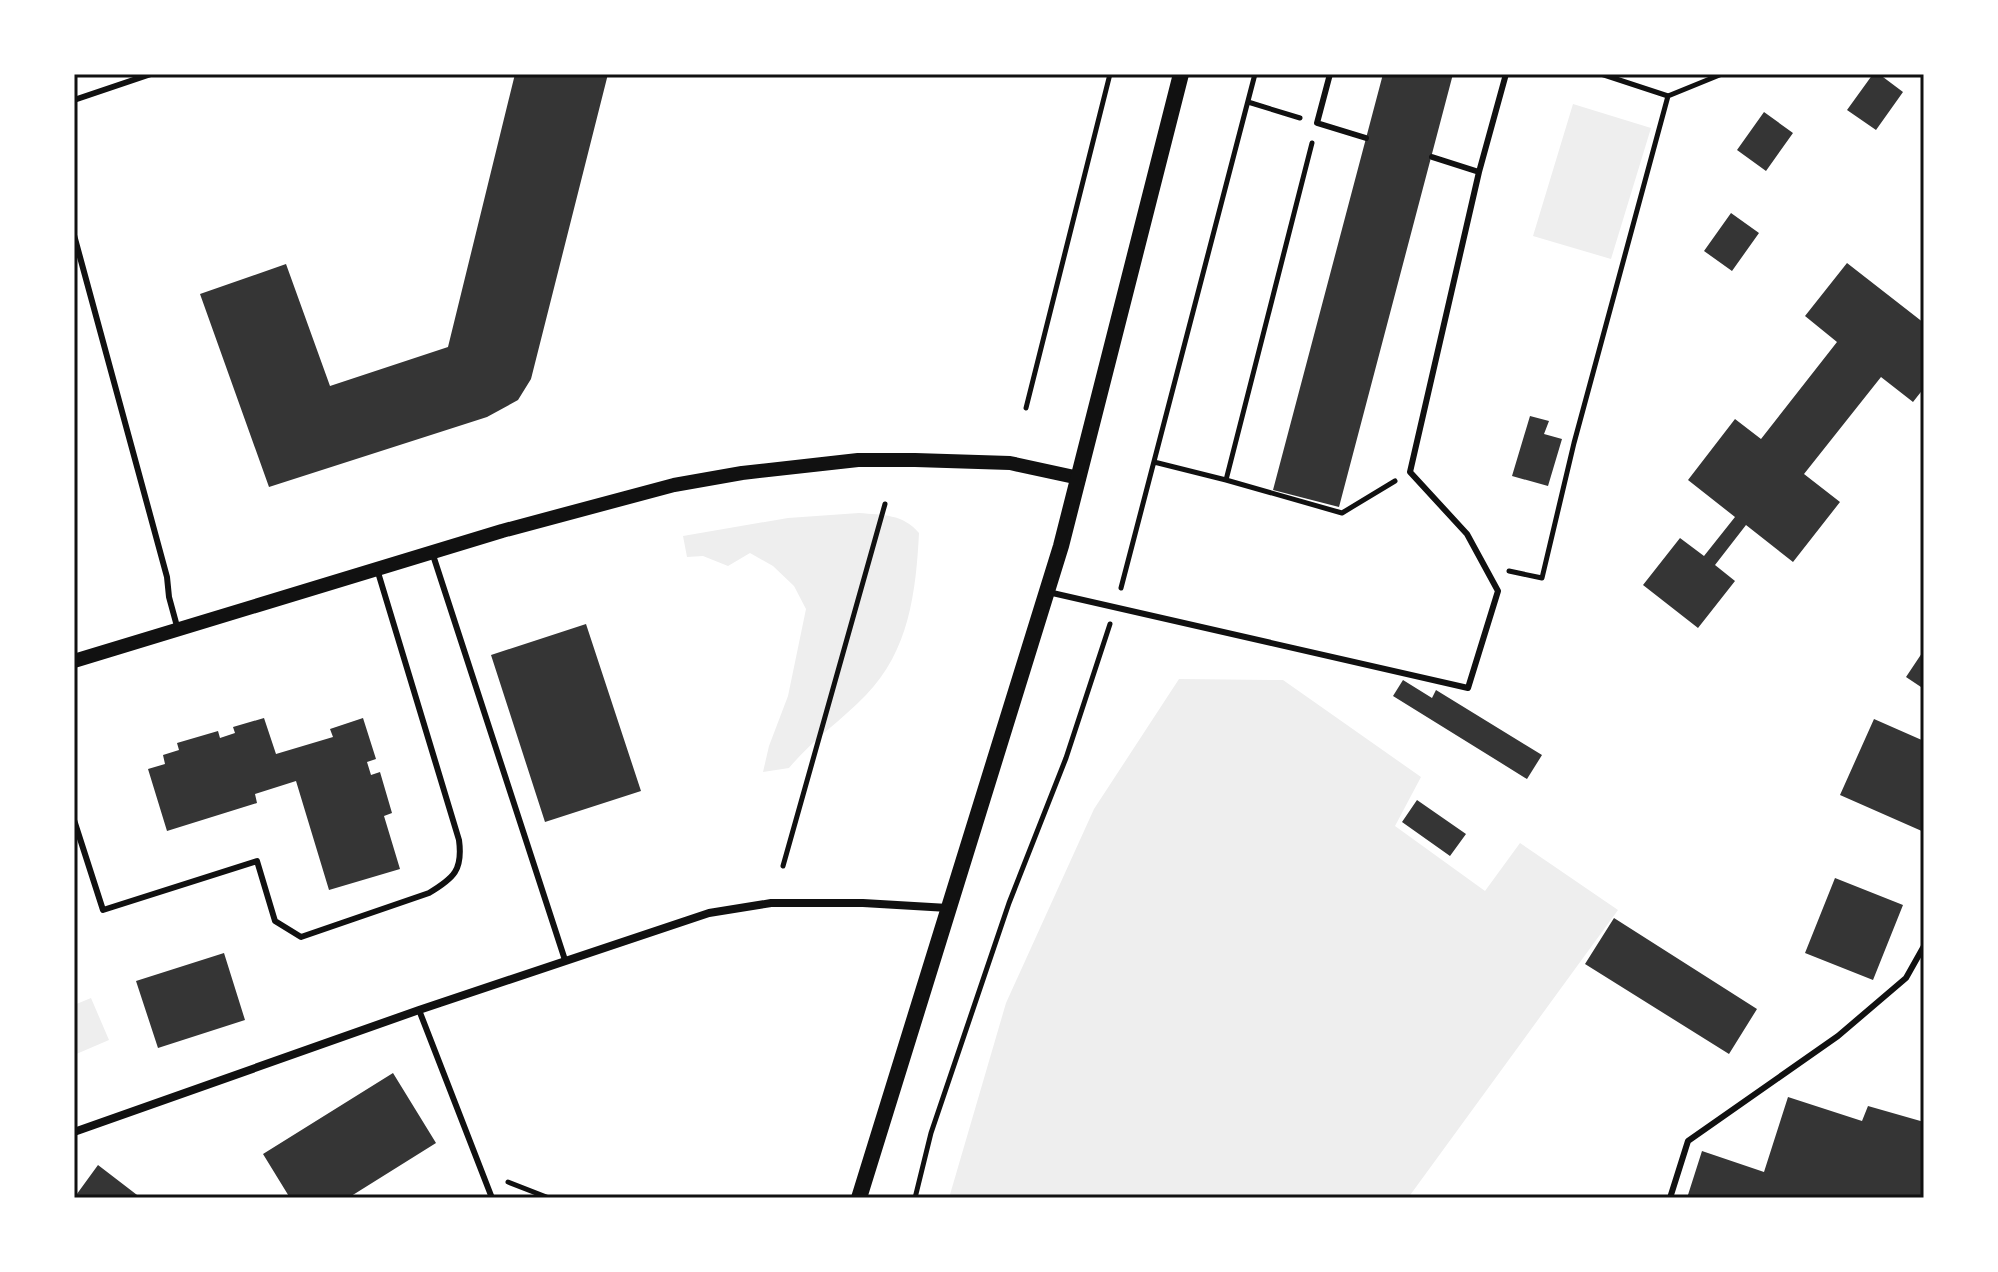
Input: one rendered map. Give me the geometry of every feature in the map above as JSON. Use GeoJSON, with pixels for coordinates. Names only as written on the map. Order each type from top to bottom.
{"type":"FeatureCollection","features":[{"type":"Feature","properties":{"kind":"main road"},"geometry":{"type":"LineString","coordinates":[[859,1198],[1061,546],[1181,74]]}},
{"type":"Feature","properties":{"kind":"street"},"geometry":{"type":"LineString","coordinates":[[74,661],[432,552],[674,485],[802,464],[858,460],[1010,463],[1079,478]]}},
{"type":"Feature","properties":{"kind":"street"},"geometry":{"type":"LineString","coordinates":[[74,1132],[565,960],[671,924],[739,906],[863,903],[948,908]]}},
{"type":"Feature","properties":{"kind":"lane"},"geometry":{"type":"LineString","coordinates":[[74,100],[151,74]]}},
{"type":"Feature","properties":{"kind":"lane"},"geometry":{"type":"LineString","coordinates":[[1330,74],[1317,123],[1366,138]]}},
{"type":"Feature","properties":{"kind":"lane"},"geometry":{"type":"LineString","coordinates":[[1045,591],[1468,688],[1498,591],[1467,534],[1410,472],[1479,172],[1506,74]]}},
{"type":"Feature","properties":{"kind":"lane"},"geometry":{"type":"LineString","coordinates":[[1432,157],[1479,172]]}},
{"type":"Feature","properties":{"kind":"lane"},"geometry":{"type":"LineString","coordinates":[[74,235],[77,258],[167,577],[178,630]]}},
{"type":"Feature","properties":{"kind":"lane"},"geometry":{"type":"LineString","coordinates":[[432,552],[565,960]]}},
{"type":"Feature","properties":{"kind":"lane"},"geometry":{"type":"LineString","coordinates":[[74,820],[103,910],[257,861],[275,921],[301,937],[429,893],[446,883],[457,872],[461,857],[459,840],[377,569]]}},
{"type":"Feature","properties":{"kind":"lane"},"geometry":{"type":"LineString","coordinates":[[1670,1198],[1688,1141],[1838,1036],[1906,978],[1924,946]]}},
{"type":"Feature","properties":{"kind":"lane"},"geometry":{"type":"LineString","coordinates":[[419,1010],[492,1198]]}},
{"type":"Feature","properties":{"kind":"path"},"geometry":{"type":"LineString","coordinates":[[1026,408],[1110,74]]}},
{"type":"Feature","properties":{"kind":"path"},"geometry":{"type":"LineString","coordinates":[[915,1198],[931,1133],[1009,903],[1066,758],[1116,607],[1255,74]]}},
{"type":"Feature","properties":{"kind":"path"},"geometry":{"type":"LineString","coordinates":[[1601,74],[1668,96],[1722,74]]}},
{"type":"Feature","properties":{"kind":"path"},"geometry":{"type":"LineString","coordinates":[[1485,567],[1542,578],[1574,443],[1668,96]]}},
{"type":"Feature","properties":{"kind":"path"},"geometry":{"type":"LineString","coordinates":[[1226,480],[1317,123],[1248,102]]}},
{"type":"Feature","properties":{"kind":"path"},"geometry":{"type":"LineString","coordinates":[[1154,462],[1342,513],[1410,472]]}},
{"type":"Feature","properties":{"kind":"path"},"geometry":{"type":"LineString","coordinates":[[783,866],[885,504]]}},
{"type":"Feature","properties":{"kind":"path"},"geometry":{"type":"LineString","coordinates":[[481,1171],[549,1198]]}},
{"type":"Feature","properties":{"kind":"shaded area"},"geometry":{"type":"Polygon","coordinates":[[[1573,104],[1651,128],[1611,259],[1533,236],[1573,104]]]}},
{"type":"Feature","properties":{"kind":"shaded area"},"geometry":{"type":"Polygon","coordinates":[[[859,513],[899,519],[919,533],[916,577],[901,640],[880,678],[866,695],[789,768],[763,772],[769,746],[788,696],[806,609],[794,586],[773,566],[750,553],[728,566],[703,556],[687,557],[683,536],[788,518],[859,513]]]}},
{"type":"Feature","properties":{"kind":"shaded area"},"geometry":{"type":"Polygon","coordinates":[[[1179,679],[1283,680],[1421,777],[1395,826],[1485,891],[1520,843],[1618,910],[1408,1198],[949,1198],[1006,1003],[1094,809],[1179,679]]]}},
{"type":"Feature","properties":{"kind":"shaded area"},"geometry":{"type":"Polygon","coordinates":[[[91,998],[109,1040],[74,1055],[74,1005],[91,998]]]}},
{"type":"Feature","properties":{"kind":"building"},"geometry":{"type":"Polygon","coordinates":[[[515,74],[608,74],[531,379],[518,400],[487,417],[269,487],[200,294],[286,264],[330,386],[448,347],[515,74]]]}},
{"type":"Feature","properties":{"kind":"building"},"geometry":{"type":"Polygon","coordinates":[[[1383,74],[1453,74],[1339,507],[1273,490],[1383,74]]]}},
{"type":"Feature","properties":{"kind":"building"},"geometry":{"type":"Polygon","coordinates":[[[1873,74],[1879,74],[1903,92],[1876,130],[1847,110],[1873,74]]]}},
{"type":"Feature","properties":{"kind":"building"},"geometry":{"type":"Polygon","coordinates":[[[1764,112],[1793,133],[1766,171],[1737,150],[1764,112]]]}},
{"type":"Feature","properties":{"kind":"building"},"geometry":{"type":"Polygon","coordinates":[[[1731,213],[1759,233],[1732,271],[1704,251],[1731,213]]]}},
{"type":"Feature","properties":{"kind":"building"},"geometry":{"type":"Polygon","coordinates":[[[1847,263],[1924,323],[1924,388],[1913,402],[1881,377],[1804,474],[1840,502],[1793,562],[1746,525],[1715,565],[1735,581],[1698,628],[1643,585],[1680,538],[1704,556],[1735,517],[1688,480],[1735,419],[1761,439],[1837,342],[1805,316],[1847,263]]]}},
{"type":"Feature","properties":{"kind":"building"},"geometry":{"type":"Polygon","coordinates":[[[1530,416],[1549,421],[1544,434],[1562,439],[1548,486],[1512,476],[1530,416]]]}},
{"type":"Feature","properties":{"kind":"building"},"geometry":{"type":"Polygon","coordinates":[[[586,624],[641,791],[545,822],[491,655],[586,624]]]}},
{"type":"Feature","properties":{"kind":"building"},"geometry":{"type":"Polygon","coordinates":[[[1924,650],[1924,689],[1906,677],[1924,650]]]}},
{"type":"Feature","properties":{"kind":"building"},"geometry":{"type":"Polygon","coordinates":[[[1403,680],[1432,698],[1436,690],[1542,755],[1527,779],[1393,696],[1403,680]]]}},
{"type":"Feature","properties":{"kind":"building"},"geometry":{"type":"Polygon","coordinates":[[[264,718],[276,754],[333,737],[330,729],[363,718],[376,759],[367,762],[371,775],[380,772],[392,813],[384,816],[400,869],[329,890],[296,781],[255,794],[257,803],[167,831],[148,769],[165,764],[163,755],[179,750],[177,743],[218,731],[220,738],[235,733],[233,727],[264,718]]]}},
{"type":"Feature","properties":{"kind":"building"},"geometry":{"type":"Polygon","coordinates":[[[1874,719],[1924,741],[1924,832],[1840,795],[1874,719]]]}},
{"type":"Feature","properties":{"kind":"building"},"geometry":{"type":"Polygon","coordinates":[[[1417,800],[1466,834],[1450,856],[1402,822],[1417,800]]]}},
{"type":"Feature","properties":{"kind":"building"},"geometry":{"type":"Polygon","coordinates":[[[1835,878],[1903,905],[1873,980],[1805,953],[1835,878]]]}},
{"type":"Feature","properties":{"kind":"building"},"geometry":{"type":"Polygon","coordinates":[[[1614,918],[1757,1009],[1729,1054],[1585,964],[1614,918]]]}},
{"type":"Feature","properties":{"kind":"building"},"geometry":{"type":"Polygon","coordinates":[[[224,953],[245,1020],[158,1048],[136,981],[224,953]]]}},
{"type":"Feature","properties":{"kind":"building"},"geometry":{"type":"Polygon","coordinates":[[[393,1073],[436,1143],[348,1198],[290,1198],[263,1154],[393,1073]]]}},
{"type":"Feature","properties":{"kind":"building"},"geometry":{"type":"Polygon","coordinates":[[[1788,1097],[1862,1121],[1868,1106],[1924,1122],[1924,1198],[1687,1198],[1702,1151],[1764,1172],[1788,1097]]]}},
{"type":"Feature","properties":{"kind":"building"},"geometry":{"type":"Polygon","coordinates":[[[98,1165],[141,1198],[74,1198],[98,1165]]]}}]}
